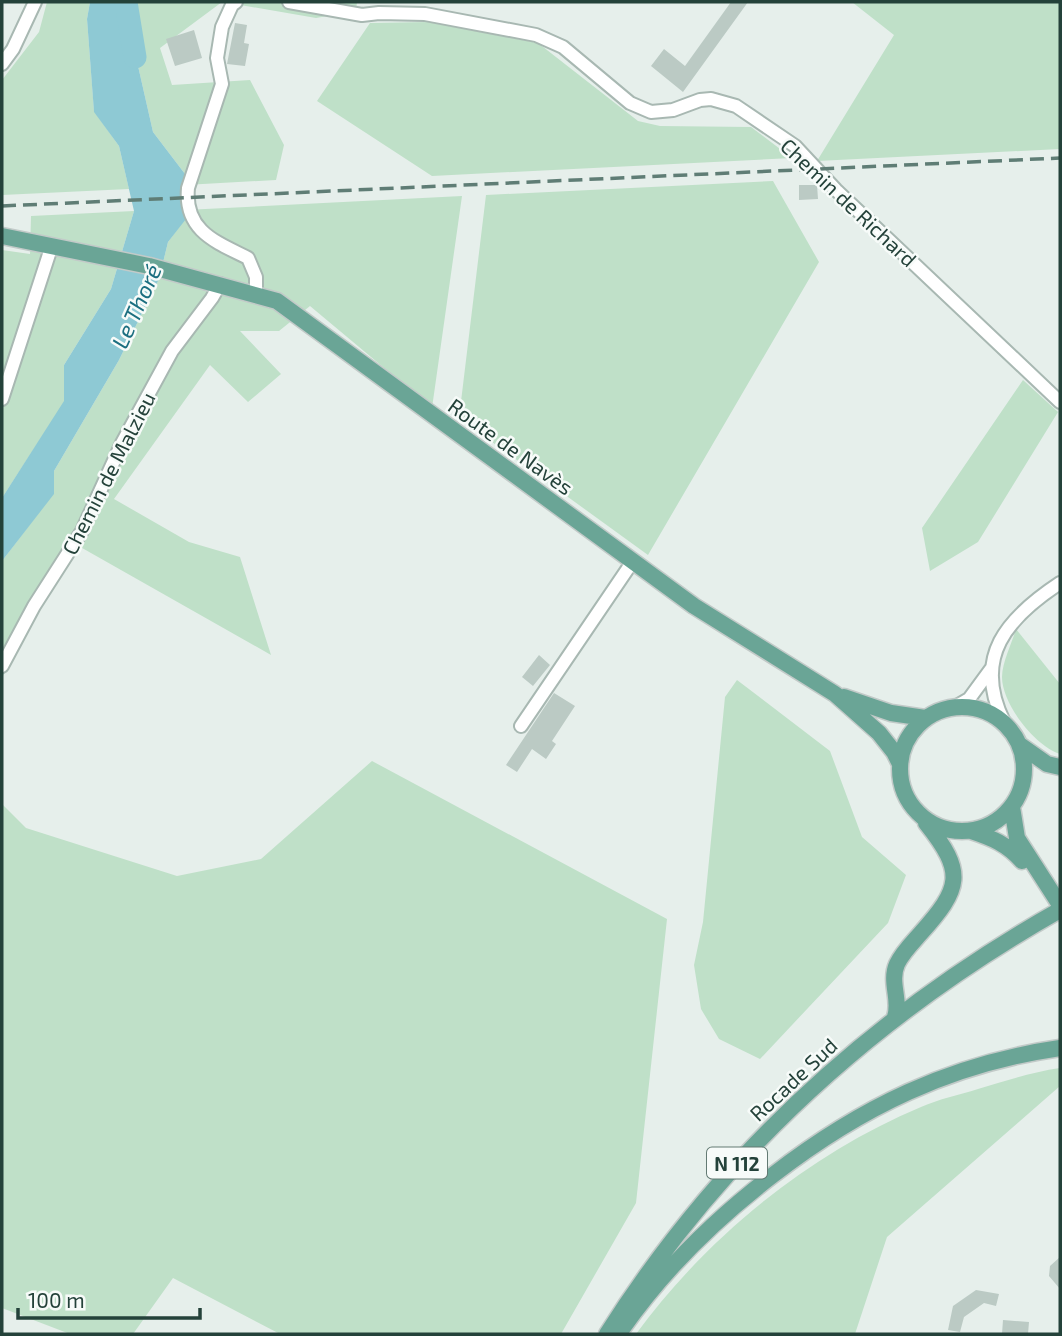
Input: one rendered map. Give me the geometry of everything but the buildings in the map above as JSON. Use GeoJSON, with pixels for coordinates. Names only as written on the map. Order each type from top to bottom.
{"type":"FeatureCollection","features":[{"type":"Feature","properties":{"kind":"main road","name":"Route de Navès"},"geometry":{"type":"LineString","coordinates":[[2,236],[149,266],[277,301],[694,606],[835,694],[879,733],[894,752],[900,764],[904,794],[949,855],[954,875],[946,903],[897,962],[893,978],[897,1007],[895,1017]]}},
{"type":"Feature","properties":{"kind":"main road","name":"Route de Navès"},"geometry":{"type":"LineString","coordinates":[[835,694],[891,713],[925,719]]}},
{"type":"Feature","properties":{"kind":"main road"},"geometry":{"type":"LineString","coordinates":[[900,764],[904,746],[912,731],[940,710],[957,706],[990,713],[1004,722],[1020,745],[1047,764],[1060,767]]}},
{"type":"Feature","properties":{"kind":"main road"},"geometry":{"type":"LineString","coordinates":[[971,831],[994,823],[1012,807],[1020,793],[1024,761],[1020,745]]}},
{"type":"Feature","properties":{"kind":"main road"},"geometry":{"type":"LineString","coordinates":[[1012,807],[1017,838],[1060,907]]}},
{"type":"Feature","properties":{"kind":"main road"},"geometry":{"type":"LineString","coordinates":[[923,818],[937,827],[971,831],[1009,846],[1047,887]]}},
{"type":"Feature","properties":{"kind":"main road","name":"Rocade Sud"},"geometry":{"type":"LineString","coordinates":[[607,1334],[672,1239],[727,1174],[797,1101],[895,1017],[981,957],[1060,907]]}},
{"type":"Feature","properties":{"kind":"main road"},"geometry":{"type":"LineString","coordinates":[[618,1334],[648,1292],[707,1228],[830,1133],[873,1107],[949,1075],[997,1060],[1060,1048]]}},
{"type":"Feature","properties":{"kind":"street"},"geometry":{"type":"LineString","coordinates":[[2,64],[13,49],[35,2]]}},
{"type":"Feature","properties":{"kind":"street"},"geometry":{"type":"LineString","coordinates":[[236,2],[222,27],[217,58],[222,85],[188,188],[186,202],[194,222],[207,237],[248,257],[256,277],[256,295]]}},
{"type":"Feature","properties":{"kind":"street","name":"Chemin de Richard"},"geometry":{"type":"LineString","coordinates":[[289,2],[362,15],[425,14],[536,34],[563,47],[630,103],[651,112],[673,110],[711,99],[736,106],[795,146],[836,190],[1060,402]]}},
{"type":"Feature","properties":{"kind":"street"},"geometry":{"type":"LineString","coordinates":[[2,399],[52,245]]}},
{"type":"Feature","properties":{"kind":"street","name":"Chemin de Malzieu"},"geometry":{"type":"LineString","coordinates":[[2,666],[34,606],[82,531],[122,443],[172,351],[220,284]]}},
{"type":"Feature","properties":{"kind":"street"},"geometry":{"type":"LineString","coordinates":[[521,726],[633,561]]}},
{"type":"Feature","properties":{"kind":"street"},"geometry":{"type":"LineString","coordinates":[[957,706],[969,699],[991,669],[997,648],[1016,617],[1034,600],[1060,583]]}},
{"type":"Feature","properties":{"kind":"street"},"geometry":{"type":"LineString","coordinates":[[991,669],[993,695],[1004,722]]}},
{"type":"Feature","properties":{"kind":"green space"},"geometry":{"type":"Polygon","coordinates":[[[47,2],[90,2],[87,19],[94,111],[119,146],[129,189],[2,195],[2,80],[39,32],[47,2]]]}},
{"type":"Feature","properties":{"kind":"green space"},"geometry":{"type":"Polygon","coordinates":[[[126,2],[222,2],[160,48],[172,85],[250,80],[284,145],[276,180],[185,185],[185,174],[153,132],[126,13],[126,2]]]}},
{"type":"Feature","properties":{"kind":"green space"},"geometry":{"type":"Polygon","coordinates":[[[223,2],[357,2],[356,11],[316,18],[223,2]]]}},
{"type":"Feature","properties":{"kind":"green space"},"geometry":{"type":"Polygon","coordinates":[[[852,2],[1060,2],[1060,149],[817,161],[894,35],[852,2]]]}},
{"type":"Feature","properties":{"kind":"green space"},"geometry":{"type":"Polygon","coordinates":[[[428,22],[538,43],[638,121],[660,126],[751,127],[792,158],[432,176],[317,101],[370,23],[428,22]]]}},
{"type":"Feature","properties":{"kind":"green space"},"geometry":{"type":"Polygon","coordinates":[[[773,181],[819,262],[648,555],[459,418],[486,195],[773,181]]]}},
{"type":"Feature","properties":{"kind":"green space"},"geometry":{"type":"Polygon","coordinates":[[[462,196],[432,408],[310,306],[279,331],[240,331],[281,374],[248,402],[210,365],[114,499],[189,542],[240,557],[271,655],[68,540],[2,678],[2,561],[53,494],[54,471],[119,360],[159,279],[168,242],[185,219],[185,210],[462,196]]]}},
{"type":"Feature","properties":{"kind":"green space"},"geometry":{"type":"Polygon","coordinates":[[[134,211],[111,289],[64,365],[65,401],[2,498],[2,250],[30,254],[31,216],[134,211]]]}},
{"type":"Feature","properties":{"kind":"green space"},"geometry":{"type":"Polygon","coordinates":[[[1023,380],[1058,412],[978,542],[930,571],[922,528],[1023,380]]]}},
{"type":"Feature","properties":{"kind":"green space"},"geometry":{"type":"Polygon","coordinates":[[[1016,629],[1060,684],[1060,754],[1040,742],[1022,723],[1003,688],[1004,665],[1016,629]]]}},
{"type":"Feature","properties":{"kind":"green space"},"geometry":{"type":"Polygon","coordinates":[[[737,680],[830,751],[862,837],[906,875],[888,923],[760,1059],[719,1039],[701,1009],[694,965],[703,922],[725,697],[737,680]]]}},
{"type":"Feature","properties":{"kind":"green space"},"geometry":{"type":"Polygon","coordinates":[[[372,761],[667,919],[636,1203],[561,1334],[280,1334],[173,1278],[133,1334],[70,1334],[2,1308],[2,804],[26,828],[177,876],[261,859],[372,761]]]}},
{"type":"Feature","properties":{"kind":"green space"},"geometry":{"type":"Polygon","coordinates":[[[1060,1068],[1060,1086],[887,1237],[855,1334],[636,1334],[664,1298],[728,1232],[764,1201],[839,1149],[928,1104],[1019,1077],[1060,1068]]]}},
{"type":"Feature","properties":{"kind":"water"},"geometry":{"type":"Polygon","coordinates":[[[90,2],[126,2],[126,13],[153,132],[185,174],[186,219],[168,242],[159,279],[119,360],[54,471],[54,494],[2,561],[2,498],[64,401],[64,365],[111,289],[134,211],[119,146],[94,112],[87,19],[90,2]]]}},
{"type":"Feature","properties":{"kind":"waterway","name":"Le Thoré"},"geometry":{"type":"LineString","coordinates":[[126,2],[135,57]]}},
{"type":"Feature","properties":{"kind":"railway"},"geometry":{"type":"LineString","coordinates":[[2,206],[1060,158]]}}]}
